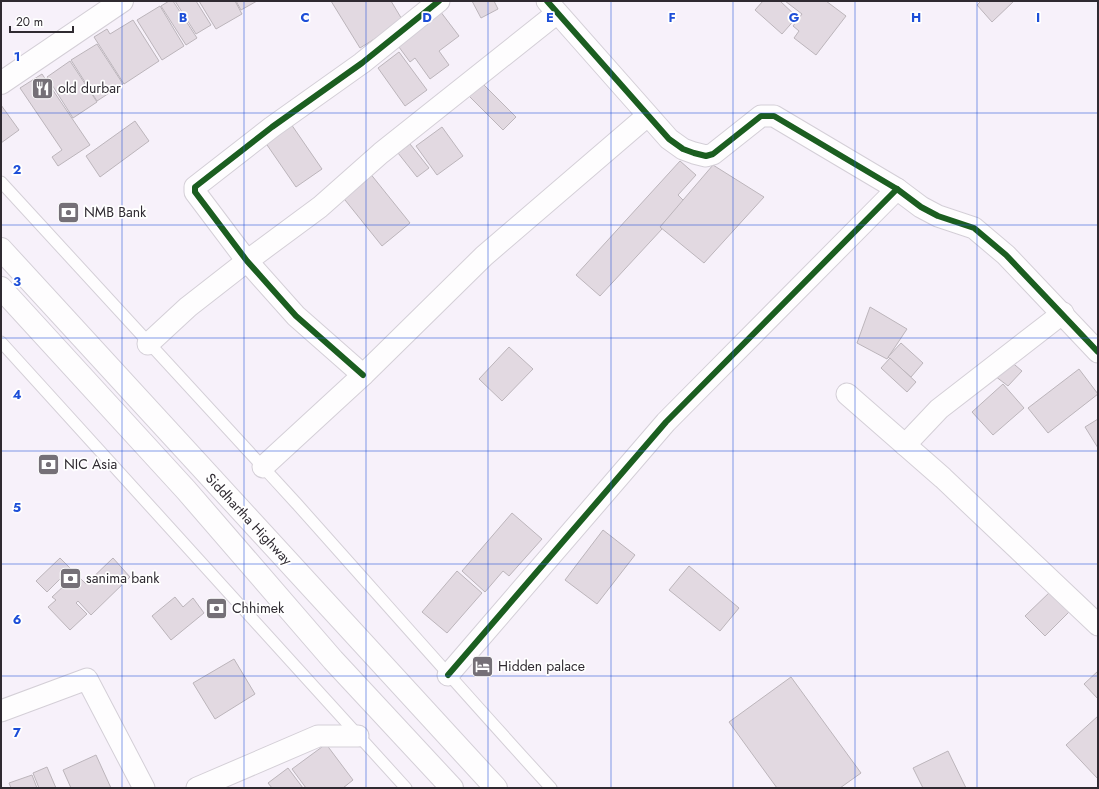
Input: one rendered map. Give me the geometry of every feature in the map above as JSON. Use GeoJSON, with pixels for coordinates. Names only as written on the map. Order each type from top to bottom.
{"type":"FeatureCollection","features":[{"type":"Feature","properties":{"kind":"main road"},"geometry":{"type":"LineString","coordinates":[[1,83],[122,1]]}},
{"type":"Feature","properties":{"kind":"main road","name":"Siddhartha Highway"},"geometry":{"type":"LineString","coordinates":[[1,249],[496,788]]}},
{"type":"Feature","properties":{"kind":"main road","name":"Siddhartha Highway"},"geometry":{"type":"LineString","coordinates":[[1,288],[186,490],[333,660],[452,788]]}},
{"type":"Feature","properties":{"kind":"street"},"geometry":{"type":"LineString","coordinates":[[363,375],[296,316],[247,261],[195,192],[195,187],[272,127],[362,63],[439,1]]}},
{"type":"Feature","properties":{"kind":"street"},"geometry":{"type":"LineString","coordinates":[[148,344],[188,308],[247,261],[320,207],[552,7],[647,116],[669,139],[683,149],[706,156],[714,154],[761,116],[774,116],[897,189],[921,207],[938,216],[974,228],[1006,255],[1063,313],[1098,352]]}},
{"type":"Feature","properties":{"kind":"street"},"geometry":{"type":"LineString","coordinates":[[262,467],[363,375],[484,256],[647,116]]}},
{"type":"Feature","properties":{"kind":"street"},"geometry":{"type":"LineString","coordinates":[[448,675],[666,422],[897,189]]}},
{"type":"Feature","properties":{"kind":"street"},"geometry":{"type":"LineString","coordinates":[[905,445],[939,409],[1063,313]]}},
{"type":"Feature","properties":{"kind":"street"},"geometry":{"type":"LineString","coordinates":[[847,394],[943,478],[1098,625]]}},
{"type":"Feature","properties":{"kind":"street"},"geometry":{"type":"LineString","coordinates":[[1,711],[87,679],[144,788]]}},
{"type":"Feature","properties":{"kind":"street"},"geometry":{"type":"LineString","coordinates":[[197,788],[318,736],[358,736]]}},
{"type":"Feature","properties":{"kind":"lane"},"geometry":{"type":"LineString","coordinates":[[1,182],[380,597],[448,675],[551,788]]}},
{"type":"Feature","properties":{"kind":"lane"},"geometry":{"type":"LineString","coordinates":[[1,342],[406,788]]}},
{"type":"Feature","properties":{"kind":"building"},"geometry":{"type":"Polygon","coordinates":[[[169,1],[173,1],[197,38],[186,45],[161,6],[169,1]]]}},
{"type":"Feature","properties":{"kind":"building"},"geometry":{"type":"Polygon","coordinates":[[[175,1],[196,1],[211,25],[196,34],[175,1]]]}},
{"type":"Feature","properties":{"kind":"building"},"geometry":{"type":"Polygon","coordinates":[[[199,1],[235,1],[242,14],[216,29],[199,1]]]}},
{"type":"Feature","properties":{"kind":"building"},"geometry":{"type":"Polygon","coordinates":[[[236,1],[257,1],[241,10],[236,1]]]}},
{"type":"Feature","properties":{"kind":"building"},"geometry":{"type":"Polygon","coordinates":[[[331,1],[391,1],[403,21],[360,48],[331,1]]]}},
{"type":"Feature","properties":{"kind":"building"},"geometry":{"type":"Polygon","coordinates":[[[472,1],[494,1],[498,9],[481,18],[472,1]]]}},
{"type":"Feature","properties":{"kind":"building"},"geometry":{"type":"Polygon","coordinates":[[[763,1],[780,1],[797,17],[782,34],[755,10],[763,1]]]}},
{"type":"Feature","properties":{"kind":"building"},"geometry":{"type":"Polygon","coordinates":[[[785,1],[826,1],[846,16],[816,55],[794,38],[799,31],[793,26],[802,14],[785,1]]]}},
{"type":"Feature","properties":{"kind":"building"},"geometry":{"type":"Polygon","coordinates":[[[981,1],[1014,1],[992,22],[977,5],[981,1]]]}},
{"type":"Feature","properties":{"kind":"building"},"geometry":{"type":"Polygon","coordinates":[[[160,6],[184,46],[162,60],[137,20],[160,6]]]}},
{"type":"Feature","properties":{"kind":"building"},"geometry":{"type":"Polygon","coordinates":[[[440,11],[459,36],[439,51],[449,65],[430,79],[415,58],[410,62],[396,43],[440,11]]]}},
{"type":"Feature","properties":{"kind":"building"},"geometry":{"type":"Polygon","coordinates":[[[133,20],[159,61],[124,84],[94,37],[107,29],[110,34],[133,20]]]}},
{"type":"Feature","properties":{"kind":"building"},"geometry":{"type":"Polygon","coordinates":[[[97,44],[123,84],[97,101],[71,60],[97,44]]]}},
{"type":"Feature","properties":{"kind":"building"},"geometry":{"type":"Polygon","coordinates":[[[399,52],[427,90],[405,106],[378,68],[399,52]]]}},
{"type":"Feature","properties":{"kind":"building"},"geometry":{"type":"Polygon","coordinates":[[[70,61],[97,102],[73,118],[47,77],[70,61]]]}},
{"type":"Feature","properties":{"kind":"building"},"geometry":{"type":"Polygon","coordinates":[[[42,74],[90,145],[58,166],[52,157],[62,150],[20,88],[42,74]]]}},
{"type":"Feature","properties":{"kind":"building"},"geometry":{"type":"Polygon","coordinates":[[[482,83],[516,117],[503,130],[469,96],[482,83]]]}},
{"type":"Feature","properties":{"kind":"building"},"geometry":{"type":"Polygon","coordinates":[[[1,105],[19,130],[1,143],[1,105]]]}},
{"type":"Feature","properties":{"kind":"building"},"geometry":{"type":"Polygon","coordinates":[[[135,121],[149,141],[100,177],[86,156],[135,121]]]}},
{"type":"Feature","properties":{"kind":"building"},"geometry":{"type":"Polygon","coordinates":[[[291,124],[322,169],[296,187],[265,142],[291,124]]]}},
{"type":"Feature","properties":{"kind":"building"},"geometry":{"type":"Polygon","coordinates":[[[442,127],[463,156],[437,175],[416,146],[442,127]]]}},
{"type":"Feature","properties":{"kind":"building"},"geometry":{"type":"Polygon","coordinates":[[[410,144],[429,168],[417,177],[398,153],[410,144]]]}},
{"type":"Feature","properties":{"kind":"building"},"geometry":{"type":"Polygon","coordinates":[[[680,161],[696,175],[678,195],[684,201],[660,227],[662,229],[600,296],[576,275],[680,161]]]}},
{"type":"Feature","properties":{"kind":"building"},"geometry":{"type":"Polygon","coordinates":[[[713,165],[764,197],[704,263],[660,227],[713,165]]]}},
{"type":"Feature","properties":{"kind":"building"},"geometry":{"type":"Polygon","coordinates":[[[369,172],[410,223],[382,246],[341,195],[369,172]]]}},
{"type":"Feature","properties":{"kind":"building"},"geometry":{"type":"Polygon","coordinates":[[[870,307],[907,329],[887,359],[857,343],[870,307]]]}},
{"type":"Feature","properties":{"kind":"building"},"geometry":{"type":"Polygon","coordinates":[[[901,343],[923,363],[911,377],[888,357],[901,343]]]}},
{"type":"Feature","properties":{"kind":"building"},"geometry":{"type":"Polygon","coordinates":[[[509,347],[533,369],[502,401],[479,379],[509,347]]]}},
{"type":"Feature","properties":{"kind":"building"},"geometry":{"type":"Polygon","coordinates":[[[890,358],[916,382],[907,392],[881,368],[890,358]]]}},
{"type":"Feature","properties":{"kind":"building"},"geometry":{"type":"Polygon","coordinates":[[[1009,360],[1022,371],[1008,386],[995,376],[1009,360]]]}},
{"type":"Feature","properties":{"kind":"building"},"geometry":{"type":"Polygon","coordinates":[[[1079,369],[1098,394],[1048,433],[1028,408],[1079,369]]]}},
{"type":"Feature","properties":{"kind":"building"},"geometry":{"type":"Polygon","coordinates":[[[1003,384],[1024,408],[993,435],[972,412],[1003,384]]]}},
{"type":"Feature","properties":{"kind":"building"},"geometry":{"type":"Polygon","coordinates":[[[1098,419],[1098,448],[1085,427],[1098,419]]]}},
{"type":"Feature","properties":{"kind":"building"},"geometry":{"type":"Polygon","coordinates":[[[512,513],[542,539],[509,576],[503,571],[485,592],[462,571],[512,513]]]}},
{"type":"Feature","properties":{"kind":"building"},"geometry":{"type":"Polygon","coordinates":[[[603,530],[635,555],[597,604],[565,580],[603,530]]]}},
{"type":"Feature","properties":{"kind":"building"},"geometry":{"type":"Polygon","coordinates":[[[60,558],[86,584],[113,558],[130,577],[91,615],[78,601],[76,603],[87,614],[70,630],[48,607],[56,600],[52,597],[66,584],[60,579],[47,592],[36,581],[60,558]]]}},
{"type":"Feature","properties":{"kind":"building"},"geometry":{"type":"Polygon","coordinates":[[[689,566],[739,608],[720,631],[669,590],[689,566]]]}},
{"type":"Feature","properties":{"kind":"building"},"geometry":{"type":"Polygon","coordinates":[[[457,571],[482,593],[447,633],[422,612],[457,571]]]}},
{"type":"Feature","properties":{"kind":"building"},"geometry":{"type":"Polygon","coordinates":[[[1052,590],[1071,610],[1045,636],[1025,616],[1052,590]]]}},
{"type":"Feature","properties":{"kind":"building"},"geometry":{"type":"Polygon","coordinates":[[[175,597],[183,607],[193,598],[204,613],[171,640],[152,616],[175,597]]]}},
{"type":"Feature","properties":{"kind":"building"},"geometry":{"type":"Polygon","coordinates":[[[234,659],[255,694],[215,719],[193,683],[234,659]]]}},
{"type":"Feature","properties":{"kind":"building"},"geometry":{"type":"Polygon","coordinates":[[[1098,671],[1098,699],[1084,684],[1098,671]]]}},
{"type":"Feature","properties":{"kind":"building"},"geometry":{"type":"Polygon","coordinates":[[[791,677],[861,773],[840,788],[777,788],[729,722],[791,677]]]}},
{"type":"Feature","properties":{"kind":"building"},"geometry":{"type":"Polygon","coordinates":[[[1098,716],[1098,779],[1066,745],[1098,716]]]}},
{"type":"Feature","properties":{"kind":"building"},"geometry":{"type":"Polygon","coordinates":[[[326,744],[353,780],[343,788],[306,788],[292,769],[326,744]]]}},
{"type":"Feature","properties":{"kind":"building"},"geometry":{"type":"Polygon","coordinates":[[[948,751],[966,788],[923,788],[913,768],[948,751]]]}},
{"type":"Feature","properties":{"kind":"building"},"geometry":{"type":"Polygon","coordinates":[[[96,755],[111,788],[71,788],[63,770],[96,755]]]}},
{"type":"Feature","properties":{"kind":"building"},"geometry":{"type":"Polygon","coordinates":[[[47,767],[56,788],[39,788],[33,773],[47,767]]]}},
{"type":"Feature","properties":{"kind":"building"},"geometry":{"type":"Polygon","coordinates":[[[288,768],[303,788],[272,788],[268,783],[288,768]]]}},
{"type":"Feature","properties":{"kind":"building"},"geometry":{"type":"Polygon","coordinates":[[[32,775],[37,788],[11,788],[9,783],[32,775]]]}},
{"type":"Feature","properties":{"kind":"cycle path"},"geometry":{"type":"LineString","coordinates":[[363,375],[296,316],[247,261],[195,192],[195,187],[272,127],[362,63],[439,1]]}},
{"type":"Feature","properties":{"kind":"cycle path"},"geometry":{"type":"LineString","coordinates":[[547,1],[669,139],[683,149],[706,156],[713,154],[761,116],[774,116],[897,189],[921,207],[938,216],[974,228],[1006,255],[1098,352]]}},
{"type":"Feature","properties":{"kind":"cycle path"},"geometry":{"type":"LineString","coordinates":[[448,675],[666,422],[897,189]]}},
{"type":"Feature","properties":{"kind":"place","name":"old durbar"},"geometry":{"type":"Point","coordinates":[42,88]}},
{"type":"Feature","properties":{"kind":"place","name":"NMB Bank"},"geometry":{"type":"Point","coordinates":[68,212]}},
{"type":"Feature","properties":{"kind":"place","name":"NIC Asia"},"geometry":{"type":"Point","coordinates":[48,464]}},
{"type":"Feature","properties":{"kind":"place","name":"sanima bank"},"geometry":{"type":"Point","coordinates":[70,578]}},
{"type":"Feature","properties":{"kind":"place","name":"Chhimek"},"geometry":{"type":"Point","coordinates":[216,608]}},
{"type":"Feature","properties":{"kind":"place","name":"Hidden palace"},"geometry":{"type":"Point","coordinates":[482,666]}}]}
